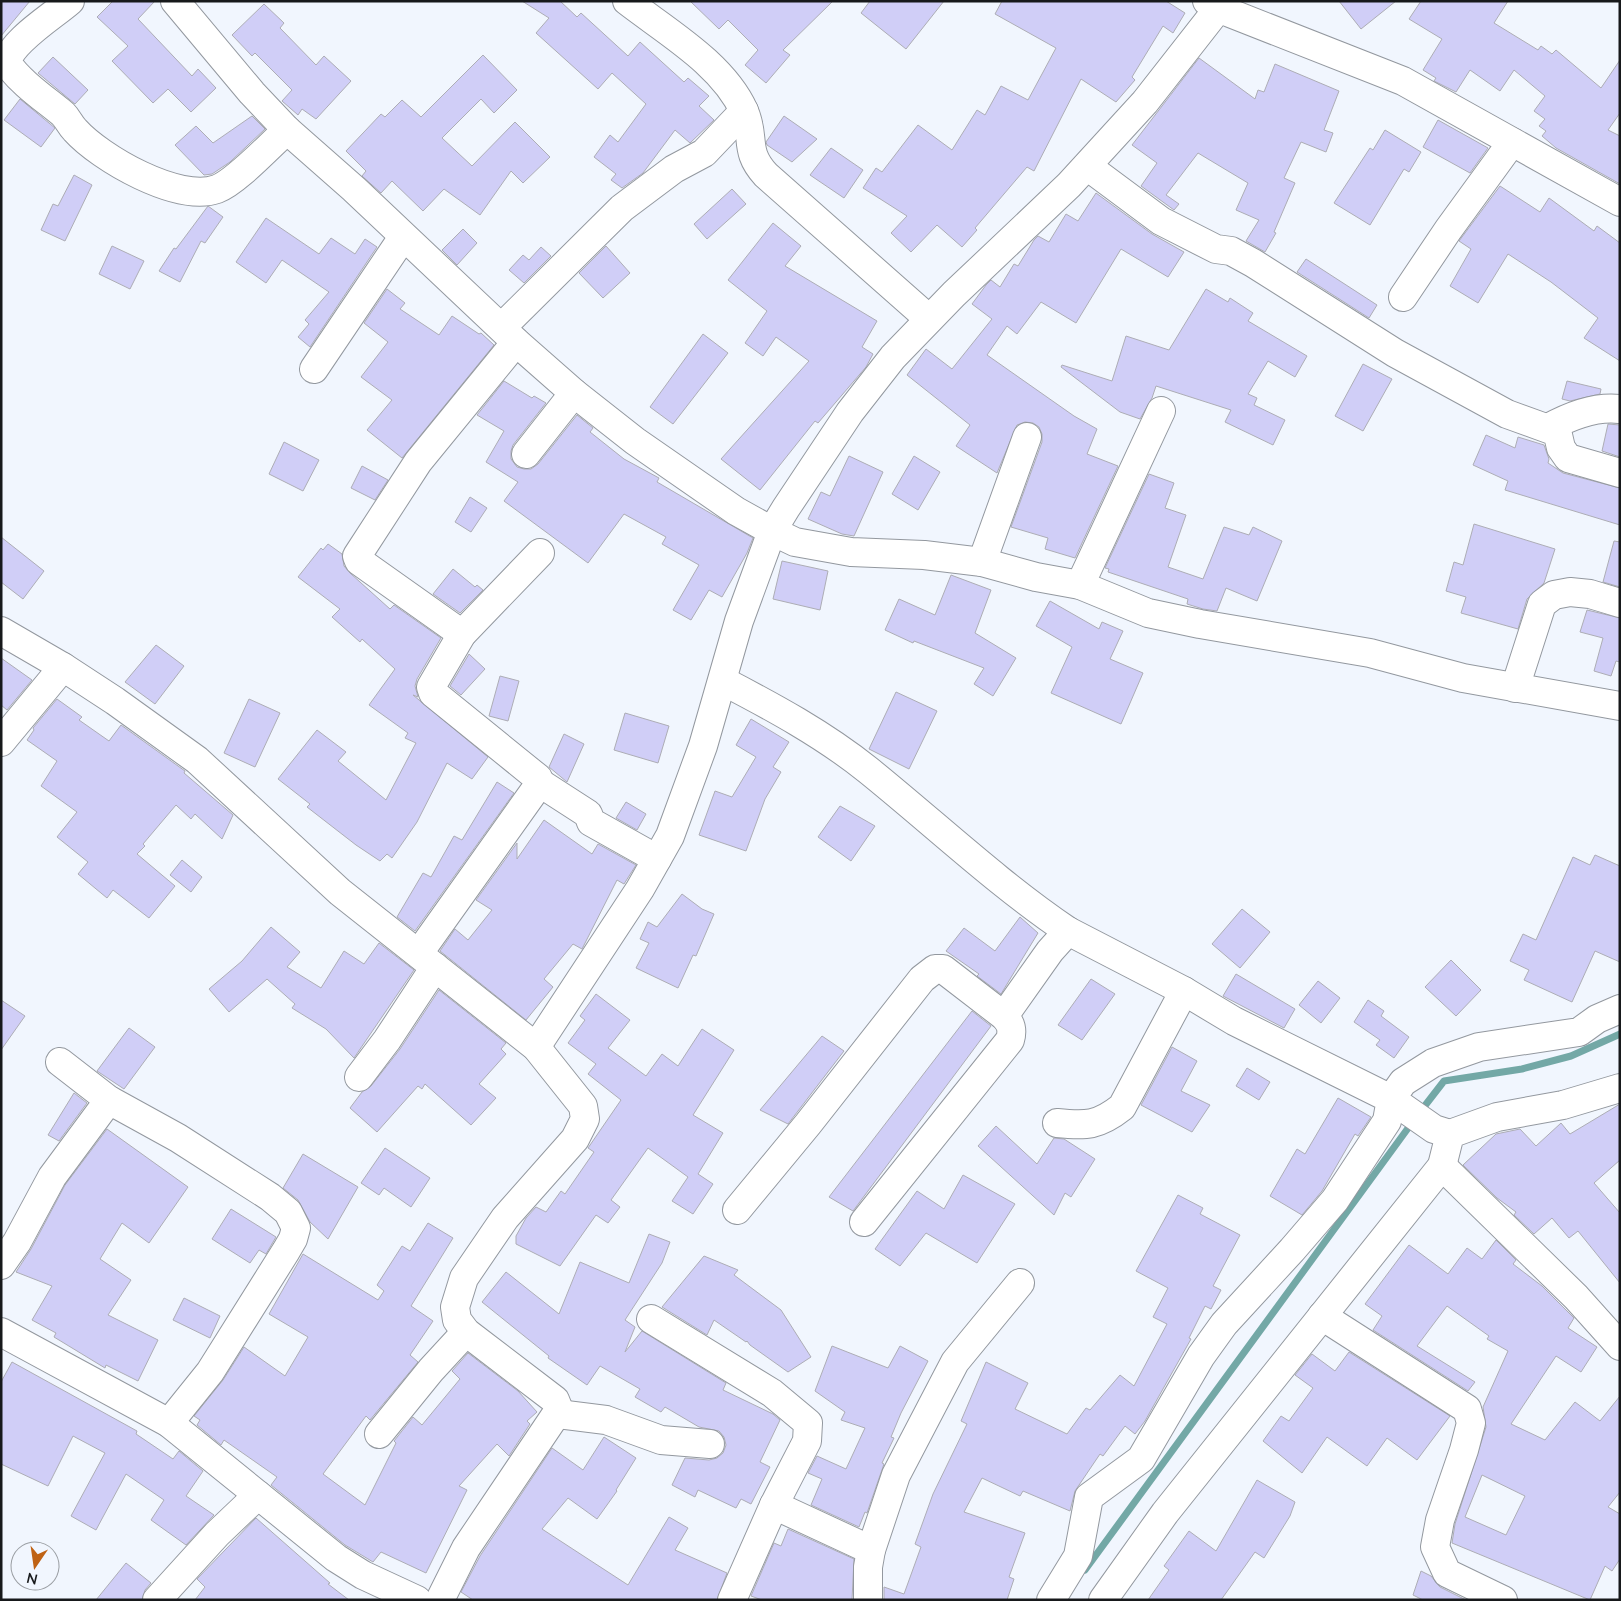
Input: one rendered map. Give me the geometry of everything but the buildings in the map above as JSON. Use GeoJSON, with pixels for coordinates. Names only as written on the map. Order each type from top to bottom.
{"type":"FeatureCollection","features":[{"type":"Feature","properties":{"kind":"street"},"geometry":{"type":"LineString","coordinates":[[70,1],[24,38],[8,57],[7,63],[66,117],[74,130],[123,168],[158,183],[205,192],[217,189],[228,183],[286,130]]}},
{"type":"Feature","properties":{"kind":"street"},"geometry":{"type":"LineString","coordinates":[[628,1],[717,70],[733,90],[744,111],[755,163],[929,320]]}},
{"type":"Feature","properties":{"kind":"street"},"geometry":{"type":"LineString","coordinates":[[536,1047],[658,859],[673,827],[723,681],[739,621],[772,531],[850,412],[893,357],[1087,166],[1145,102],[1217,3],[1403,81],[1620,202]]}},
{"type":"Feature","properties":{"kind":"street"},"geometry":{"type":"LineString","coordinates":[[190,8],[286,130],[574,393],[635,441],[736,511],[772,531],[795,542],[851,552],[924,555],[982,562],[1036,577],[1080,585],[1148,612],[1200,624],[1370,652],[1463,678],[1620,706]]}},
{"type":"Feature","properties":{"kind":"street"},"geometry":{"type":"LineString","coordinates":[[462,634],[359,561],[357,556],[418,462],[509,334],[622,208],[674,169],[704,153],[744,111]]}},
{"type":"Feature","properties":{"kind":"street"},"geometry":{"type":"LineString","coordinates":[[1403,297],[1448,230],[1512,142]]}},
{"type":"Feature","properties":{"kind":"street"},"geometry":{"type":"LineString","coordinates":[[1087,166],[1161,221],[1216,249],[1231,251],[1253,263],[1395,353],[1490,405],[1522,420],[1548,428],[1558,435],[1561,448],[1568,458],[1620,473]]}},
{"type":"Feature","properties":{"kind":"street"},"geometry":{"type":"LineString","coordinates":[[314,369],[404,236]]}},
{"type":"Feature","properties":{"kind":"street"},"geometry":{"type":"LineString","coordinates":[[526,454],[574,393]]}},
{"type":"Feature","properties":{"kind":"street"},"geometry":{"type":"LineString","coordinates":[[1548,428],[1567,418],[1611,408],[1620,408]]}},
{"type":"Feature","properties":{"kind":"street"},"geometry":{"type":"LineString","coordinates":[[1080,585],[1161,410]]}},
{"type":"Feature","properties":{"kind":"street"},"geometry":{"type":"LineString","coordinates":[[982,562],[1027,437]]}},
{"type":"Feature","properties":{"kind":"street"},"geometry":{"type":"LineString","coordinates":[[540,553],[462,634],[431,687],[434,693],[538,778],[540,783],[588,814],[591,822],[658,859]]}},
{"type":"Feature","properties":{"kind":"street"},"geometry":{"type":"LineString","coordinates":[[1515,688],[1542,604],[1554,595],[1570,592],[1590,594],[1620,603]]}},
{"type":"Feature","properties":{"kind":"street"},"geometry":{"type":"LineString","coordinates":[[1,631],[63,666],[197,760],[340,892],[427,960],[483,1008],[536,1047],[583,1106],[585,1119],[575,1139],[505,1218],[464,1278],[455,1310],[457,1320],[466,1332],[555,1400],[558,1414],[466,1548],[440,1600]]}},
{"type":"Feature","properties":{"kind":"street"},"geometry":{"type":"LineString","coordinates":[[1,742],[63,666]]}},
{"type":"Feature","properties":{"kind":"street"},"geometry":{"type":"LineString","coordinates":[[723,681],[782,712],[866,769],[994,877],[1068,931],[1184,991],[1234,1021],[1390,1099],[1442,1132],[1497,1117],[1563,1105],[1620,1088]]}},
{"type":"Feature","properties":{"kind":"street"},"geometry":{"type":"LineString","coordinates":[[359,1077],[387,1040],[427,960],[540,783]]}},
{"type":"Feature","properties":{"kind":"street"},"geometry":{"type":"LineString","coordinates":[[1004,1016],[1050,951],[1068,931]]}},
{"type":"Feature","properties":{"kind":"street"},"geometry":{"type":"LineString","coordinates":[[737,1210],[808,1124],[922,979],[935,969],[943,969],[1010,1022],[1012,1032],[1010,1040],[864,1222]]}},
{"type":"Feature","properties":{"kind":"street"},"geometry":{"type":"LineString","coordinates":[[1057,1123],[1095,1124],[1110,1117],[1122,1107],[1184,991]]}},
{"type":"Feature","properties":{"kind":"street"},"geometry":{"type":"LineString","coordinates":[[1051,1600],[1078,1556],[1089,1498],[1141,1459],[1201,1356],[1224,1324],[1335,1200],[1387,1121],[1390,1099],[1403,1082],[1433,1064],[1479,1047],[1579,1032],[1597,1019],[1620,1009]]}},
{"type":"Feature","properties":{"kind":"street"},"geometry":{"type":"LineString","coordinates":[[60,1062],[109,1100],[211,1158],[270,1197],[288,1212],[296,1228],[293,1239],[286,1251],[210,1372],[170,1423]]}},
{"type":"Feature","properties":{"kind":"street"},"geometry":{"type":"LineString","coordinates":[[1,1265],[17,1242],[52,1177],[109,1100]]}},
{"type":"Feature","properties":{"kind":"street"},"geometry":{"type":"LineString","coordinates":[[1103,1600],[1165,1513],[1442,1166],[1442,1132]]}},
{"type":"Feature","properties":{"kind":"street"},"geometry":{"type":"LineString","coordinates":[[1442,1166],[1576,1296],[1620,1346]]}},
{"type":"Feature","properties":{"kind":"street"},"geometry":{"type":"LineString","coordinates":[[868,1600],[868,1567],[871,1550],[891,1486],[948,1374],[1020,1283]]}},
{"type":"Feature","properties":{"kind":"street"},"geometry":{"type":"LineString","coordinates":[[1322,1316],[1466,1409],[1471,1423],[1464,1450],[1440,1520],[1435,1547],[1447,1573],[1503,1600]]}},
{"type":"Feature","properties":{"kind":"street"},"geometry":{"type":"LineString","coordinates":[[651,1319],[772,1393],[806,1420],[809,1432],[807,1441],[774,1505],[732,1600]]}},
{"type":"Feature","properties":{"kind":"street"},"geometry":{"type":"LineString","coordinates":[[379,1434],[431,1370],[466,1332]]}},
{"type":"Feature","properties":{"kind":"street"},"geometry":{"type":"LineString","coordinates":[[3,1338],[170,1423],[336,1558],[362,1574],[417,1600]]}},
{"type":"Feature","properties":{"kind":"street"},"geometry":{"type":"LineString","coordinates":[[558,1414],[606,1420],[661,1440],[710,1444]]}},
{"type":"Feature","properties":{"kind":"street"},"geometry":{"type":"LineString","coordinates":[[157,1600],[217,1534],[258,1495]]}},
{"type":"Feature","properties":{"kind":"street"},"geometry":{"type":"LineString","coordinates":[[774,1505],[871,1550]]}},
{"type":"Feature","properties":{"kind":"waterway"},"geometry":{"type":"LineString","coordinates":[[1420,1112],[1444,1081],[1522,1069],[1571,1056],[1620,1034]]}},
{"type":"Feature","properties":{"kind":"waterway"},"geometry":{"type":"LineString","coordinates":[[1085,1570],[1414,1120]]}}]}
